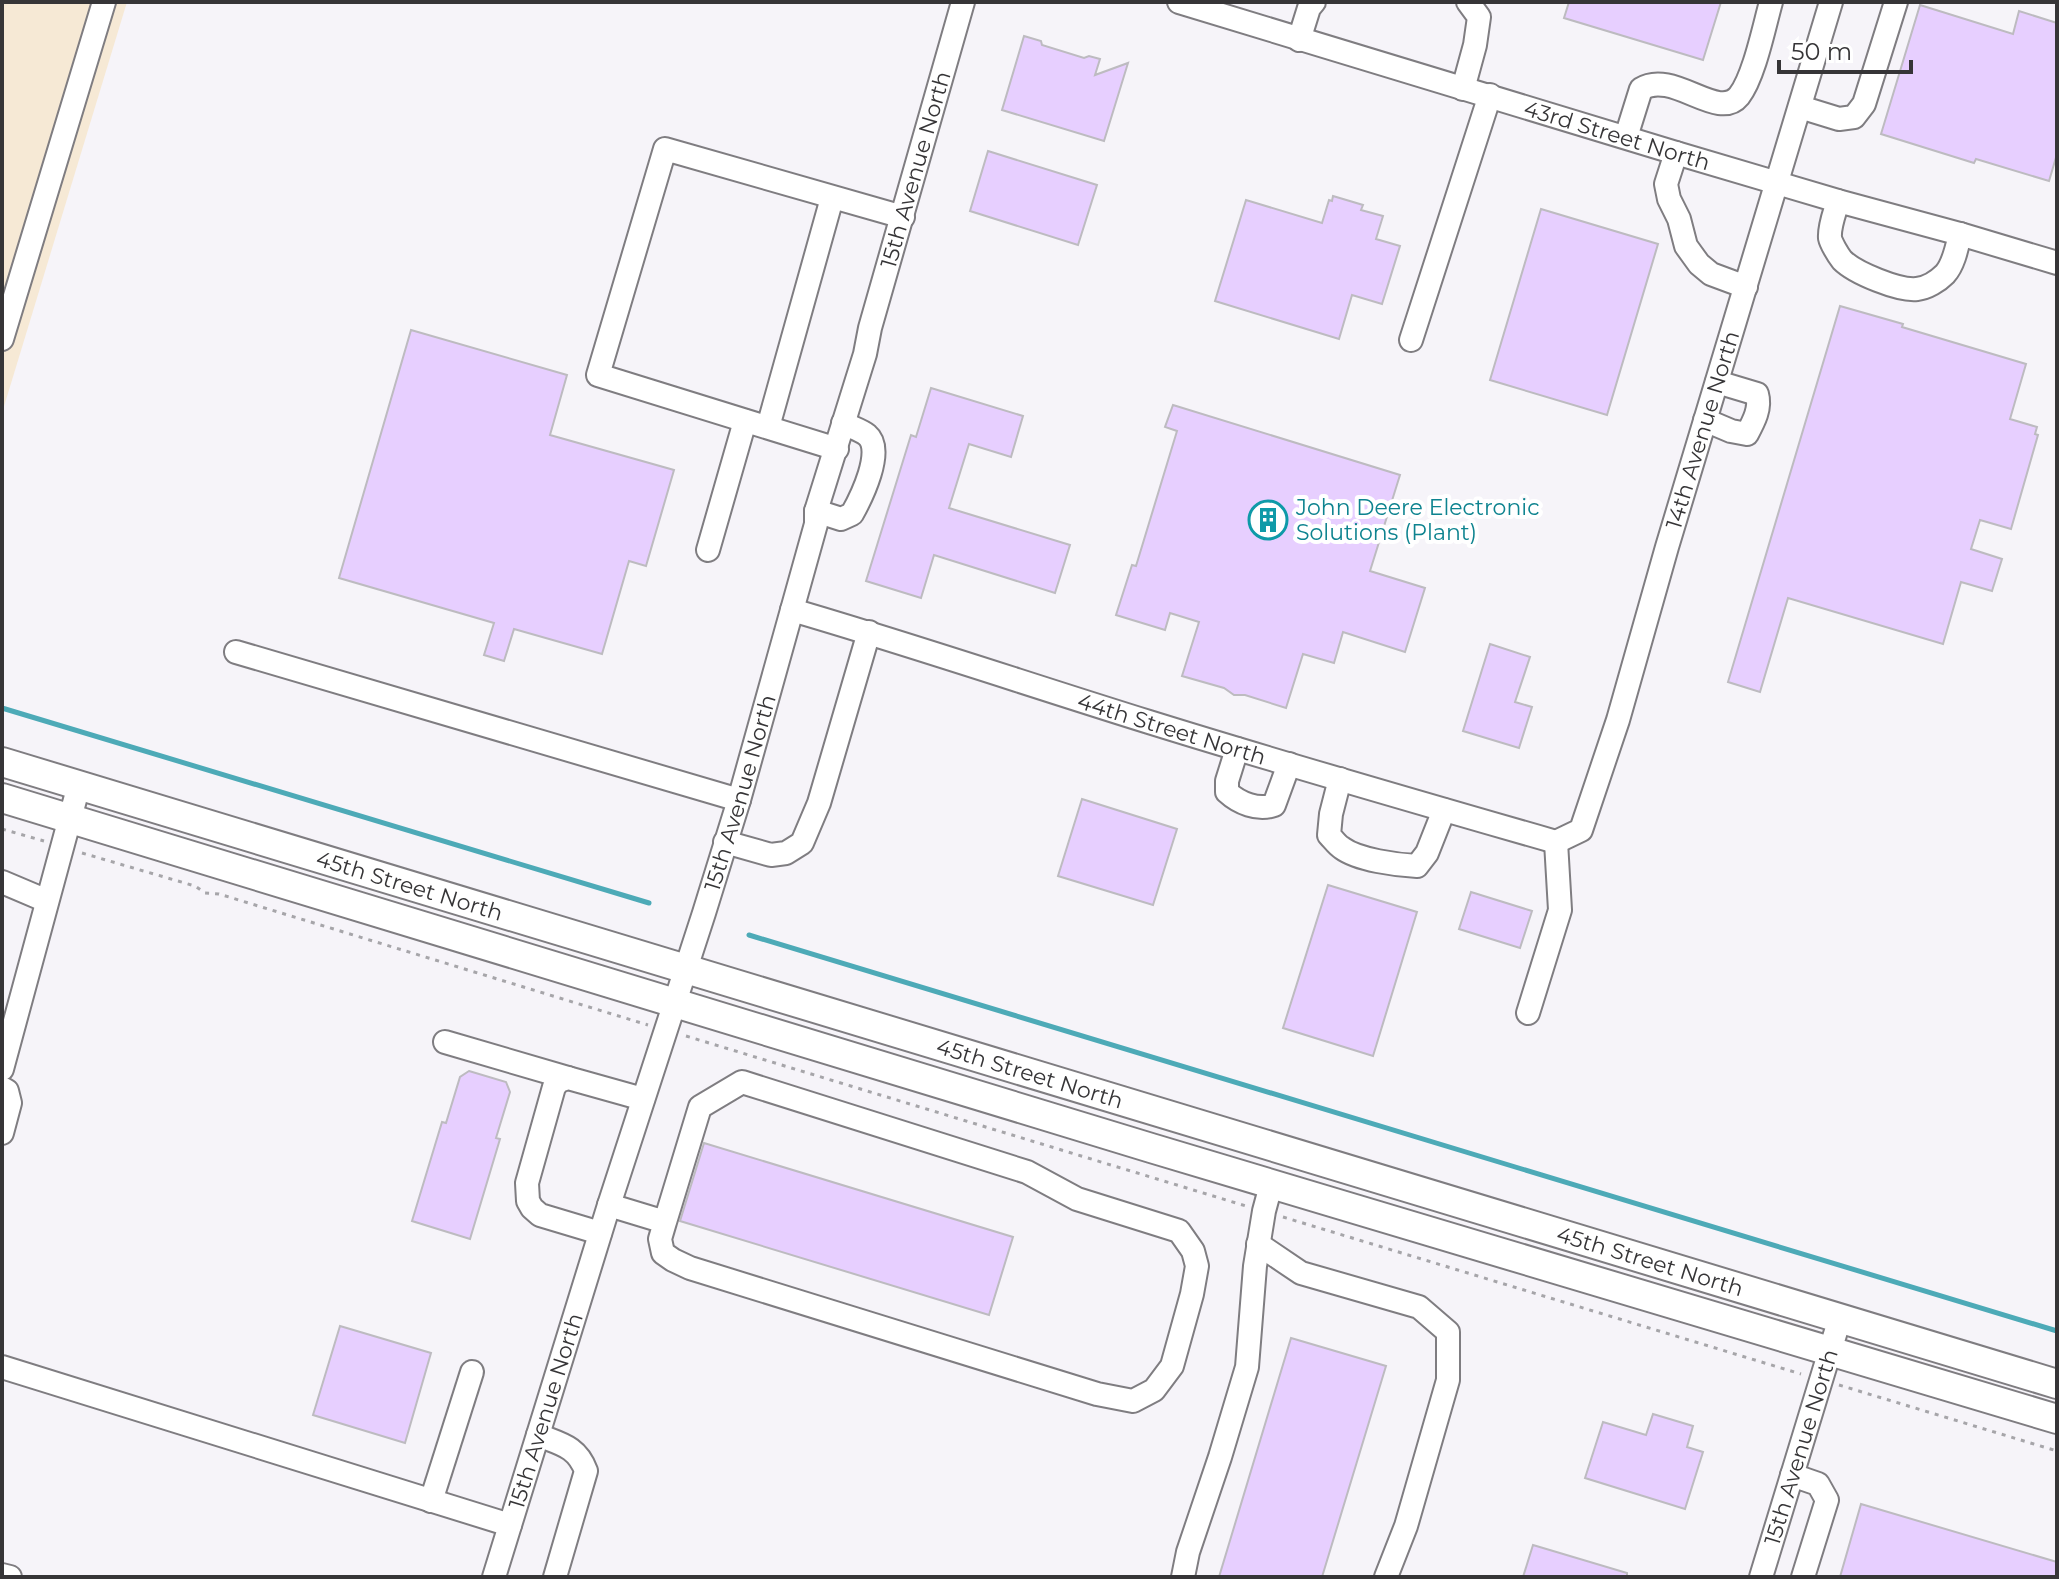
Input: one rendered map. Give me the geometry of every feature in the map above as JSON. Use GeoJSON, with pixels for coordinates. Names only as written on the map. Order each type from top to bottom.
{"type":"FeatureCollection","features":[{"type":"Feature","properties":{"kind":"main road","name":"45th Street North"},"geometry":{"type":"LineString","coordinates":[[2,762],[2057,1384]]}},
{"type":"Feature","properties":{"kind":"main road","name":"45th Street North"},"geometry":{"type":"LineString","coordinates":[[2,798],[669,1017],[1267,1198],[1830,1351],[2057,1419]]}},
{"type":"Feature","properties":{"kind":"street"},"geometry":{"type":"LineString","coordinates":[[2,339],[104,2]]}},
{"type":"Feature","properties":{"kind":"street","name":"15th Avenue North"},"geometry":{"type":"LineString","coordinates":[[494,1577],[739,800],[816,524],[816,511],[865,354],[963,2]]}},
{"type":"Feature","properties":{"kind":"street","name":"43rd Street North"},"geometry":{"type":"LineString","coordinates":[[1179,2],[1676,153],[2057,263]]}},
{"type":"Feature","properties":{"kind":"street"},"geometry":{"type":"LineString","coordinates":[[1299,40],[1309,8],[1314,2]]}},
{"type":"Feature","properties":{"kind":"street"},"geometry":{"type":"LineString","coordinates":[[1463,89],[1479,17],[1468,2]]}},
{"type":"Feature","properties":{"kind":"street"},"geometry":{"type":"LineString","coordinates":[[1626,137],[1641,89],[1648,85],[1664,84],[1719,104],[1730,104],[1739,96],[1751,72],[1771,2]]}},
{"type":"Feature","properties":{"kind":"street","name":"14th Avenue North"},"geometry":{"type":"LineString","coordinates":[[1556,842],[1581,830],[1618,720],[1831,2]]}},
{"type":"Feature","properties":{"kind":"street"},"geometry":{"type":"LineString","coordinates":[[1800,107],[1839,119],[1854,117],[1864,104],[1896,2]]}},
{"type":"Feature","properties":{"kind":"street"},"geometry":{"type":"LineString","coordinates":[[1411,340],[1490,95]]}},
{"type":"Feature","properties":{"kind":"street"},"geometry":{"type":"LineString","coordinates":[[837,449],[598,375],[665,149],[903,217]]}},
{"type":"Feature","properties":{"kind":"street"},"geometry":{"type":"LineString","coordinates":[[1676,153],[1666,184],[1686,246],[1711,274],[1746,287]]}},
{"type":"Feature","properties":{"kind":"street"},"geometry":{"type":"LineString","coordinates":[[768,427],[832,198]]}},
{"type":"Feature","properties":{"kind":"street"},"geometry":{"type":"LineString","coordinates":[[1838,201],[1830,239],[1841,259],[1857,270],[1905,289],[1920,289],[1946,274],[1960,234]]}},
{"type":"Feature","properties":{"kind":"street"},"geometry":{"type":"LineString","coordinates":[[1705,420],[1747,434],[1754,422],[1760,403],[1757,394],[1717,382]]}},
{"type":"Feature","properties":{"kind":"street"},"geometry":{"type":"LineString","coordinates":[[708,550],[745,421]]}},
{"type":"Feature","properties":{"kind":"street"},"geometry":{"type":"LineString","coordinates":[[816,511],[841,519],[852,514],[871,468],[872,442],[867,435],[843,423]]}},
{"type":"Feature","properties":{"kind":"street","name":"44th Street North"},"geometry":{"type":"LineString","coordinates":[[792,610],[1237,749],[1556,842]]}},
{"type":"Feature","properties":{"kind":"street"},"geometry":{"type":"LineString","coordinates":[[725,842],[771,855],[786,853],[802,843],[819,803],[869,632]]}},
{"type":"Feature","properties":{"kind":"street"},"geometry":{"type":"LineString","coordinates":[[236,652],[739,800]]}},
{"type":"Feature","properties":{"kind":"street"},"geometry":{"type":"LineString","coordinates":[[1237,749],[1227,781],[1227,792],[1236,800],[1264,809],[1274,805],[1289,764]]}},
{"type":"Feature","properties":{"kind":"street"},"geometry":{"type":"LineString","coordinates":[[1340,779],[1329,835],[1343,850],[1364,857],[1394,865],[1417,866],[1427,853],[1444,810]]}},
{"type":"Feature","properties":{"kind":"street"},"geometry":{"type":"LineString","coordinates":[[2,1069],[79,785]]}},
{"type":"Feature","properties":{"kind":"street"},"geometry":{"type":"LineString","coordinates":[[1528,1013],[1560,910],[1556,842]]}},
{"type":"Feature","properties":{"kind":"street"},"geometry":{"type":"LineString","coordinates":[[2,882],[47,901]]}},
{"type":"Feature","properties":{"kind":"street"},"geometry":{"type":"LineString","coordinates":[[445,1042],[643,1099]]}},
{"type":"Feature","properties":{"kind":"street"},"geometry":{"type":"LineString","coordinates":[[568,1078],[554,1087],[527,1183],[528,1201],[540,1215],[600,1233]]}},
{"type":"Feature","properties":{"kind":"street"},"geometry":{"type":"LineString","coordinates":[[742,1082],[1027,1172],[1077,1199],[1179,1231],[1193,1251],[1197,1266],[1172,1366],[1154,1390],[1133,1401],[1097,1394],[690,1268],[663,1253],[660,1239],[665,1222],[700,1107],[742,1082]]}},
{"type":"Feature","properties":{"kind":"street"},"geometry":{"type":"LineString","coordinates":[[2,1088],[7,1091],[10,1103],[2,1133]]}},
{"type":"Feature","properties":{"kind":"street"},"geometry":{"type":"LineString","coordinates":[[1183,1577],[1188,1552],[1247,1367],[1255,1266],[1267,1198]]}},
{"type":"Feature","properties":{"kind":"street"},"geometry":{"type":"LineString","coordinates":[[609,1205],[665,1222]]}},
{"type":"Feature","properties":{"kind":"street"},"geometry":{"type":"LineString","coordinates":[[1258,1244],[1301,1273],[1419,1307],[1448,1332],[1448,1380],[1406,1526],[1386,1577]]}},
{"type":"Feature","properties":{"kind":"street","name":"15th Avenue North"},"geometry":{"type":"LineString","coordinates":[[1761,1577],[1840,1318]]}},
{"type":"Feature","properties":{"kind":"street"},"geometry":{"type":"LineString","coordinates":[[2,1367],[510,1525]]}},
{"type":"Feature","properties":{"kind":"street"},"geometry":{"type":"LineString","coordinates":[[431,1501],[472,1372]]}},
{"type":"Feature","properties":{"kind":"street"},"geometry":{"type":"LineString","coordinates":[[538,1435],[568,1446],[577,1454],[586,1471],[555,1577]]}},
{"type":"Feature","properties":{"kind":"street"},"geometry":{"type":"LineString","coordinates":[[1792,1475],[1818,1484],[1827,1500],[1803,1577]]}},
{"type":"Feature","properties":{"kind":"street"},"geometry":{"type":"LineString","coordinates":[[2,1575],[10,1577]]}},
{"type":"Feature","properties":{"kind":"path"},"geometry":{"type":"LineString","coordinates":[[2,829],[195,886],[205,893],[219,894],[669,1017],[1267,1198],[1821,1380],[2057,1451]]}},
{"type":"Feature","properties":{"kind":"shaded area"},"geometry":{"type":"Polygon","coordinates":[[[2,2],[127,2],[2,413],[2,2]]]}},
{"type":"Feature","properties":{"kind":"building"},"geometry":{"type":"Polygon","coordinates":[[[1569,2],[1721,2],[1703,60],[1564,18],[1569,2]]]}},
{"type":"Feature","properties":{"kind":"building"},"geometry":{"type":"Polygon","coordinates":[[[1920,5],[2013,34],[2019,11],[2057,23],[2057,154],[2049,181],[1976,159],[1974,163],[1881,134],[1920,5]]]}},
{"type":"Feature","properties":{"kind":"building"},"geometry":{"type":"Polygon","coordinates":[[[1024,36],[1084,58],[1100,59],[1095,75],[1128,63],[1104,141],[1002,110],[1024,36]]]}},
{"type":"Feature","properties":{"kind":"building"},"geometry":{"type":"Polygon","coordinates":[[[988,151],[1097,185],[1078,245],[970,211],[988,151]]]}},
{"type":"Feature","properties":{"kind":"building"},"geometry":{"type":"Polygon","coordinates":[[[1333,196],[1363,205],[1361,210],[1383,216],[1376,239],[1400,246],[1382,304],[1352,295],[1339,339],[1215,301],[1246,200],[1322,223],[1333,196]]]}},
{"type":"Feature","properties":{"kind":"building"},"geometry":{"type":"Polygon","coordinates":[[[1541,209],[1658,244],[1607,415],[1490,380],[1541,209]]]}},
{"type":"Feature","properties":{"kind":"building"},"geometry":{"type":"Polygon","coordinates":[[[1840,306],[2026,364],[2010,419],[2037,427],[2035,434],[2038,435],[2011,529],[1980,520],[1971,549],[2002,559],[1992,591],[1961,582],[1943,644],[1788,598],[1760,692],[1728,682],[1840,306]]]}},
{"type":"Feature","properties":{"kind":"building"},"geometry":{"type":"Polygon","coordinates":[[[411,330],[567,375],[550,435],[674,470],[646,566],[629,561],[602,654],[514,629],[504,661],[484,655],[494,623],[339,578],[411,330]]]}},
{"type":"Feature","properties":{"kind":"building"},"geometry":{"type":"Polygon","coordinates":[[[931,388],[1023,416],[1011,457],[969,444],[949,508],[1070,545],[1055,593],[934,555],[921,598],[866,581],[911,435],[916,437],[931,388]]]}},
{"type":"Feature","properties":{"kind":"building","name":"John Deere Electronic Solutions (Plant)"},"geometry":{"type":"Polygon","coordinates":[[[1173,405],[1400,475],[1370,571],[1425,588],[1405,652],[1343,632],[1334,663],[1303,654],[1286,708],[1245,695],[1234,695],[1224,688],[1182,676],[1199,622],[1170,613],[1165,630],[1116,615],[1132,565],[1136,566],[1177,431],[1165,427],[1173,405]]]}},
{"type":"Feature","properties":{"kind":"building"},"geometry":{"type":"Polygon","coordinates":[[[1490,644],[1530,657],[1515,702],[1532,707],[1519,748],[1463,731],[1490,644]]]}},
{"type":"Feature","properties":{"kind":"building"},"geometry":{"type":"Polygon","coordinates":[[[1082,799],[1177,829],[1153,905],[1058,876],[1082,799]]]}},
{"type":"Feature","properties":{"kind":"building"},"geometry":{"type":"Polygon","coordinates":[[[1328,885],[1417,912],[1373,1056],[1283,1028],[1328,885]]]}},
{"type":"Feature","properties":{"kind":"building"},"geometry":{"type":"Polygon","coordinates":[[[1471,892],[1532,911],[1520,948],[1459,929],[1471,892]]]}},
{"type":"Feature","properties":{"kind":"building"},"geometry":{"type":"Polygon","coordinates":[[[469,1071],[506,1082],[510,1092],[496,1138],[500,1139],[470,1239],[412,1221],[442,1122],[446,1123],[460,1077],[469,1071]]]}},
{"type":"Feature","properties":{"kind":"building"},"geometry":{"type":"Polygon","coordinates":[[[704,1143],[1013,1237],[989,1315],[680,1221],[704,1143]]]}},
{"type":"Feature","properties":{"kind":"building"},"geometry":{"type":"Polygon","coordinates":[[[340,1326],[431,1353],[405,1443],[313,1415],[340,1326]]]}},
{"type":"Feature","properties":{"kind":"building"},"geometry":{"type":"Polygon","coordinates":[[[1291,1338],[1386,1366],[1322,1577],[1219,1577],[1291,1338]]]}},
{"type":"Feature","properties":{"kind":"building"},"geometry":{"type":"Polygon","coordinates":[[[1653,1414],[1693,1426],[1687,1447],[1703,1452],[1685,1509],[1585,1478],[1603,1422],[1646,1435],[1653,1414]]]}},
{"type":"Feature","properties":{"kind":"building"},"geometry":{"type":"Polygon","coordinates":[[[1861,1504],[2057,1562],[2057,1577],[1840,1577],[1861,1504]]]}},
{"type":"Feature","properties":{"kind":"building"},"geometry":{"type":"Polygon","coordinates":[[[1533,1545],[1627,1573],[1627,1577],[1523,1577],[1533,1545]]]}},
{"type":"Feature","properties":{"kind":"waterway"},"geometry":{"type":"LineString","coordinates":[[2,708],[649,903]]}},
{"type":"Feature","properties":{"kind":"waterway"},"geometry":{"type":"LineString","coordinates":[[749,935],[2057,1331]]}},
{"type":"Feature","properties":{"kind":"place","name":"John Deere Electronic Solutions (Plant)"},"geometry":{"type":"Point","coordinates":[1268,520]}}]}
